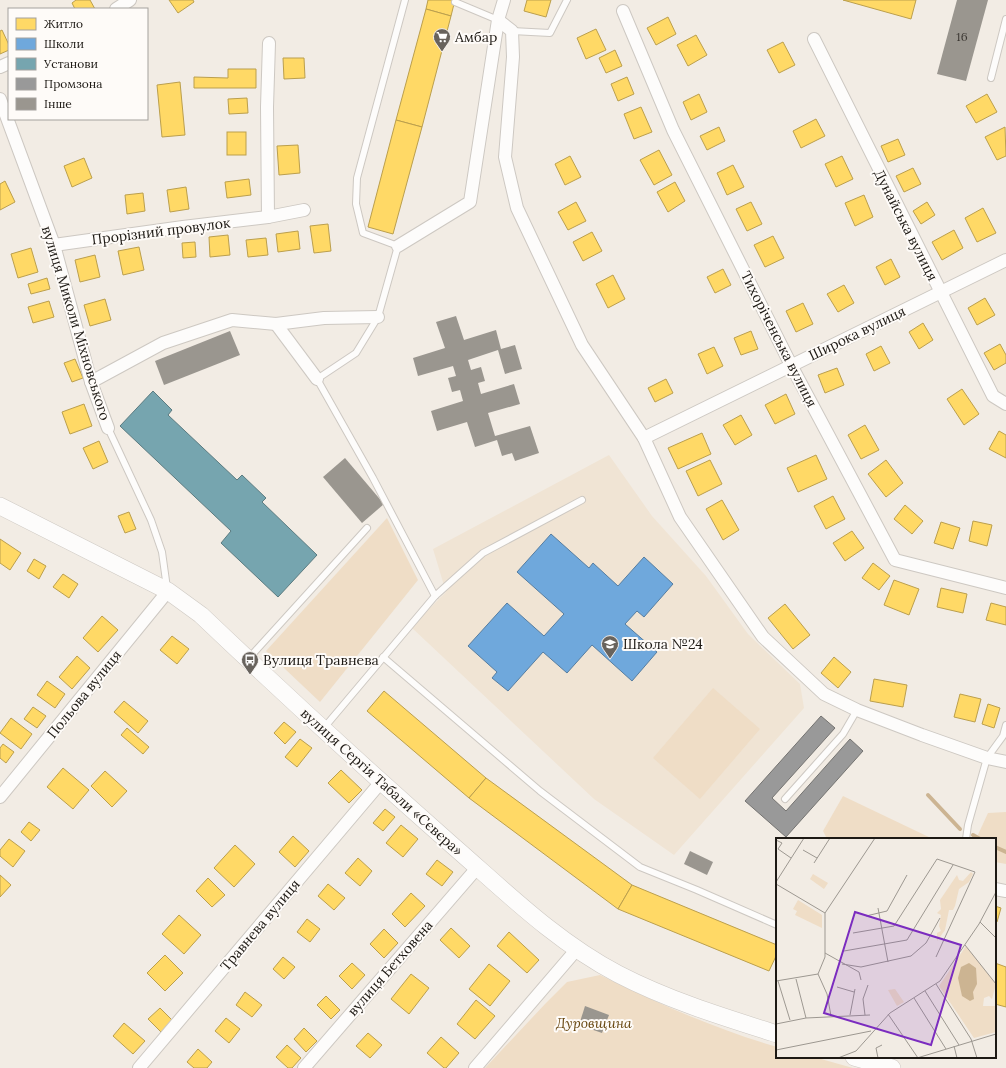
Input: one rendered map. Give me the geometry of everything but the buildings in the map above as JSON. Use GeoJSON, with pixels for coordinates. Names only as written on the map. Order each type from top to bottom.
{"type":"FeatureCollection","features":[{"type":"Feature","properties":{"kind":"main road","name":"вулиця Сергія Табали «Сєвєра»"},"geometry":{"type":"LineString","coordinates":[[0,506],[168,591],[201,615],[380,782],[540,922],[577,950],[618,974],[644,986],[688,1004],[776,1034]]}},
{"type":"Feature","properties":{"kind":"main road"},"geometry":{"type":"LineString","coordinates":[[857,1058],[892,1068]]}},
{"type":"Feature","properties":{"kind":"street"},"geometry":{"type":"LineString","coordinates":[[118,8],[130,0]]}},
{"type":"Feature","properties":{"kind":"street"},"geometry":{"type":"LineString","coordinates":[[398,246],[470,202],[498,20],[504,0]]}},
{"type":"Feature","properties":{"kind":"street","name":"Тихоріченська вулиця"},"geometry":{"type":"LineString","coordinates":[[623,11],[673,130],[791,365],[895,560],[1006,588]]}},
{"type":"Feature","properties":{"kind":"street"},"geometry":{"type":"LineString","coordinates":[[498,20],[512,31],[514,57],[505,157],[517,208],[582,345],[644,438],[680,517],[763,636],[824,694],[856,710],[922,735],[987,758],[1006,762]]}},
{"type":"Feature","properties":{"kind":"street","name":"Дунайська вулиця"},"geometry":{"type":"LineString","coordinates":[[814,40],[993,396],[1006,404]]}},
{"type":"Feature","properties":{"kind":"street"},"geometry":{"type":"LineString","coordinates":[[268,217],[267,106],[269,43]]}},
{"type":"Feature","properties":{"kind":"street","name":"вулиця Миколи Міхновського"},"geometry":{"type":"LineString","coordinates":[[0,99],[54,245],[91,382],[108,428]]}},
{"type":"Feature","properties":{"kind":"street","name":"Прорізний провулок"},"geometry":{"type":"LineString","coordinates":[[54,245],[268,217],[304,210]]}},
{"type":"Feature","properties":{"kind":"street","name":"Широка вулиця"},"geometry":{"type":"LineString","coordinates":[[644,438],[1006,260]]}},
{"type":"Feature","properties":{"kind":"street"},"geometry":{"type":"LineString","coordinates":[[91,382],[163,343],[232,320],[276,324],[324,318],[378,317]]}},
{"type":"Feature","properties":{"kind":"street"},"geometry":{"type":"LineString","coordinates":[[276,324],[317,379]]}},
{"type":"Feature","properties":{"kind":"street","name":"Польова вулиця"},"geometry":{"type":"LineString","coordinates":[[0,797],[168,591]]}},
{"type":"Feature","properties":{"kind":"street","name":"Травнева вулиця"},"geometry":{"type":"LineString","coordinates":[[139,1068],[380,782]]}},
{"type":"Feature","properties":{"kind":"street","name":"вулиця Бетховена"},"geometry":{"type":"LineString","coordinates":[[304,1068],[477,868]]}},
{"type":"Feature","properties":{"kind":"street"},"geometry":{"type":"LineString","coordinates":[[996,889],[1006,891]]}},
{"type":"Feature","properties":{"kind":"street"},"geometry":{"type":"LineString","coordinates":[[475,1068],[577,950]]}},
{"type":"Feature","properties":{"kind":"lane"},"geometry":{"type":"LineString","coordinates":[[405,0],[357,178],[356,204],[363,233],[398,246],[378,317],[356,353],[317,379],[373,478],[435,596]]}},
{"type":"Feature","properties":{"kind":"lane"},"geometry":{"type":"LineString","coordinates":[[512,31],[550,33],[567,0]]}},
{"type":"Feature","properties":{"kind":"lane"},"geometry":{"type":"LineString","coordinates":[[455,2],[498,20]]}},
{"type":"Feature","properties":{"kind":"lane"},"geometry":{"type":"LineString","coordinates":[[990,78],[1006,19]]}},
{"type":"Feature","properties":{"kind":"lane","name":"вулиця Миколи Міхновського"},"geometry":{"type":"LineString","coordinates":[[108,428],[151,520],[162,552],[168,591]]}},
{"type":"Feature","properties":{"kind":"lane"},"geometry":{"type":"LineString","coordinates":[[323,729],[435,596],[483,552],[582,500]]}},
{"type":"Feature","properties":{"kind":"lane"},"geometry":{"type":"LineString","coordinates":[[248,659],[367,528]]}},
{"type":"Feature","properties":{"kind":"lane"},"geometry":{"type":"LineString","coordinates":[[383,657],[540,791],[640,867],[776,925]]}},
{"type":"Feature","properties":{"kind":"lane"},"geometry":{"type":"LineString","coordinates":[[785,799],[843,734],[856,710]]}},
{"type":"Feature","properties":{"kind":"lane"},"geometry":{"type":"LineString","coordinates":[[966,838],[968,825],[987,758],[1003,736],[1006,726]]}},
{"type":"Feature","properties":{"kind":"shaded area","name":"Школа №24"},"geometry":{"type":"Polygon","coordinates":[[[609,455],[652,516],[706,576],[748,634],[800,684],[804,708],[674,855],[594,799],[411,627],[446,592],[433,549],[609,455]]]}},
{"type":"Feature","properties":{"kind":"green space"},"geometry":{"type":"Polygon","coordinates":[[[387,518],[418,580],[320,702],[266,651],[387,518]]]}},
{"type":"Feature","properties":{"kind":"green space"},"geometry":{"type":"Polygon","coordinates":[[[713,688],[760,729],[700,799],[653,758],[713,688]]]}},
{"type":"Feature","properties":{"kind":"green space"},"geometry":{"type":"Polygon","coordinates":[[[843,796],[931,838],[826,838],[823,831],[843,796]]]}},
{"type":"Feature","properties":{"kind":"green space"},"geometry":{"type":"Polygon","coordinates":[[[1006,812],[1006,864],[996,862],[996,838],[976,838],[988,813],[1006,812]]]}},
{"type":"Feature","properties":{"kind":"green space","name":"Дуровщина"},"geometry":{"type":"Polygon","coordinates":[[[600,975],[643,996],[709,1024],[776,1047],[776,1058],[818,1058],[853,1068],[485,1068],[567,982],[600,975]]]}},
{"type":"Feature","properties":{"kind":"waterway"},"geometry":{"type":"LineString","coordinates":[[928,795],[960,829]]}},
{"type":"Feature","properties":{"kind":"waterway"},"geometry":{"type":"LineString","coordinates":[[973,835],[978,838]]}},
{"type":"Feature","properties":{"kind":"waterway"},"geometry":{"type":"LineString","coordinates":[[996,847],[1006,852]]}},
{"type":"Feature","properties":{"kind":"place","name":"Амбар"},"geometry":{"type":"Point","coordinates":[442,52]}},
{"type":"Feature","properties":{"kind":"place","name":"Школа №24"},"geometry":{"type":"Point","coordinates":[610,659]}},
{"type":"Feature","properties":{"kind":"place","name":"Вулиця Травнева"},"geometry":{"type":"Point","coordinates":[250,675]}}]}
